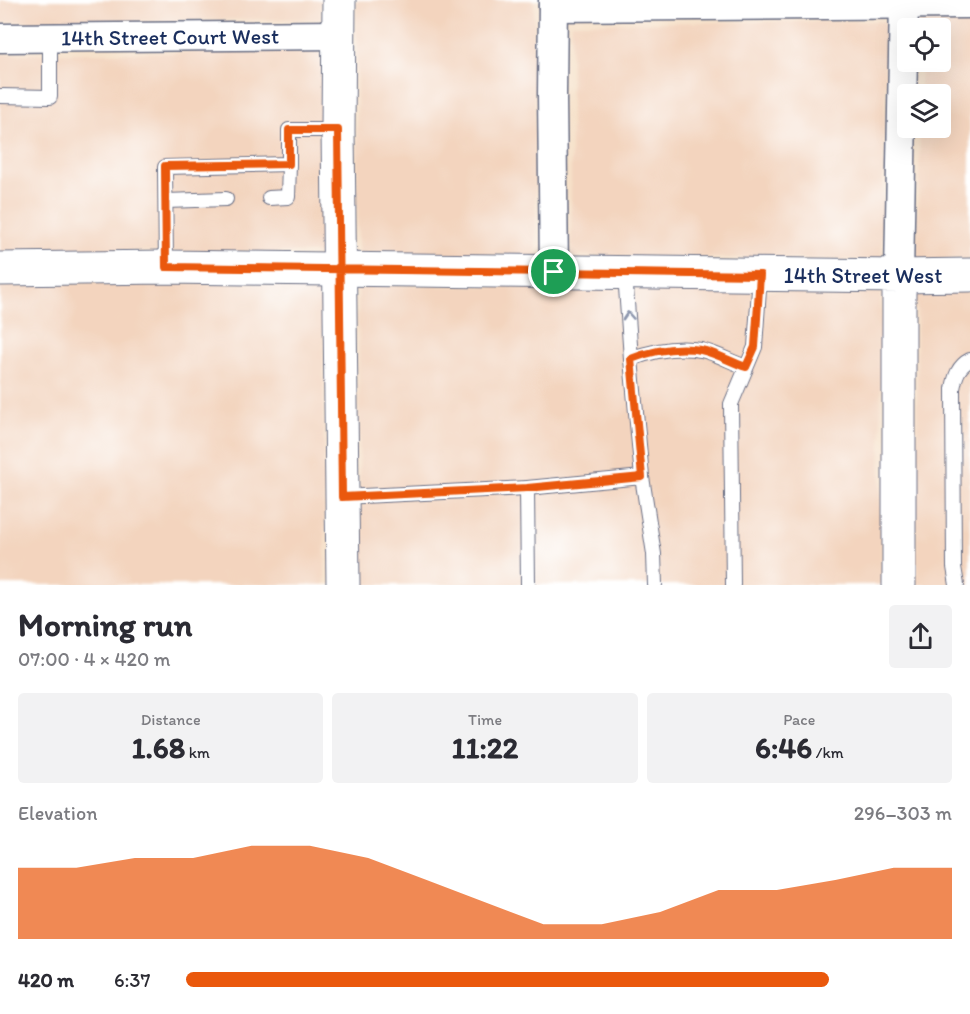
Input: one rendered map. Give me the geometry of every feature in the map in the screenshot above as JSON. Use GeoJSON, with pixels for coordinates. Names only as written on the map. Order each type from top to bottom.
{"type":"FeatureCollection","features":[{"type":"Feature","properties":{"kind":"main road"},"geometry":{"type":"LineString","coordinates":[[339,0],[338,130],[343,585]]}},
{"type":"Feature","properties":{"kind":"main road","name":"14th Street West"},"geometry":{"type":"LineString","coordinates":[[0,269],[166,267],[760,275],[970,275]]}},
{"type":"Feature","properties":{"kind":"main road"},"geometry":{"type":"LineString","coordinates":[[899,276],[899,585]]}},
{"type":"Feature","properties":{"kind":"street"},"geometry":{"type":"LineString","coordinates":[[899,276],[904,2]]}},
{"type":"Feature","properties":{"kind":"street"},"geometry":{"type":"LineString","coordinates":[[554,272],[553,4],[904,2],[970,4]]}},
{"type":"Feature","properties":{"kind":"street","name":"14th Street Court West"},"geometry":{"type":"LineString","coordinates":[[0,38],[339,35]]}},
{"type":"Feature","properties":{"kind":"lane"},"geometry":{"type":"LineString","coordinates":[[0,96],[50,97],[50,38]]}},
{"type":"Feature","properties":{"kind":"lane"},"geometry":{"type":"LineString","coordinates":[[268,198],[288,197],[289,130],[338,130]]}},
{"type":"Feature","properties":{"kind":"lane"},"geometry":{"type":"LineString","coordinates":[[166,267],[165,166],[289,164]]}},
{"type":"Feature","properties":{"kind":"lane"},"geometry":{"type":"LineString","coordinates":[[165,201],[226,199]]}},
{"type":"Feature","properties":{"kind":"lane"},"geometry":{"type":"LineString","coordinates":[[625,273],[642,477],[654,554],[655,585]]}},
{"type":"Feature","properties":{"kind":"lane"},"geometry":{"type":"LineString","coordinates":[[733,585],[731,404],[755,347],[760,275]]}},
{"type":"Feature","properties":{"kind":"lane"},"geometry":{"type":"LineString","coordinates":[[631,359],[651,351],[676,348],[703,350],[746,367]]}},
{"type":"Feature","properties":{"kind":"lane"},"geometry":{"type":"LineString","coordinates":[[957,585],[954,567],[953,389],[956,375],[970,360]]}},
{"type":"Feature","properties":{"kind":"lane"},"geometry":{"type":"LineString","coordinates":[[342,497],[527,488],[642,477]]}},
{"type":"Feature","properties":{"kind":"lane"},"geometry":{"type":"LineString","coordinates":[[527,488],[528,585]]}},
{"type":"Feature","properties":{"kind":"shaded area"},"geometry":{"type":"Polygon","coordinates":[[[0,0],[321,0],[321,19],[0,22],[0,0]]]}},
{"type":"Feature","properties":{"kind":"shaded area"},"geometry":{"type":"Polygon","coordinates":[[[356,0],[534,0],[536,256],[358,253],[356,0]]]}},
{"type":"Feature","properties":{"kind":"shaded area"},"geometry":{"type":"Polygon","coordinates":[[[951,20],[970,20],[970,259],[917,260],[920,138],[951,138],[951,84],[920,84],[921,72],[951,72],[951,20]]]}},
{"type":"Feature","properties":{"kind":"shaded area"},"geometry":{"type":"Polygon","coordinates":[[[886,21],[882,260],[571,256],[571,23],[886,21]]]}},
{"type":"Feature","properties":{"kind":"shaded area"},"geometry":{"type":"Polygon","coordinates":[[[322,51],[322,253],[112,251],[0,253],[0,54],[322,51]]]}},
{"type":"Feature","properties":{"kind":"shaded area"},"geometry":{"type":"Polygon","coordinates":[[[113,282],[323,285],[325,585],[0,585],[0,284],[113,282]]]}},
{"type":"Feature","properties":{"kind":"shaded area"},"geometry":{"type":"Polygon","coordinates":[[[358,285],[881,292],[881,585],[360,585],[358,285]]]}},
{"type":"Feature","properties":{"kind":"shaded area"},"geometry":{"type":"Polygon","coordinates":[[[970,291],[970,585],[917,585],[917,292],[970,291]]]}},
{"type":"Feature","properties":{"kind":"route"},"geometry":{"type":"LineString","coordinates":[[554,272],[340,269],[166,267],[165,166],[289,164],[289,130],[338,130],[340,269],[342,497],[527,488],[642,477],[631,359],[651,351],[676,348],[703,350],[746,367],[755,347],[760,275],[554,272]]}}]}
